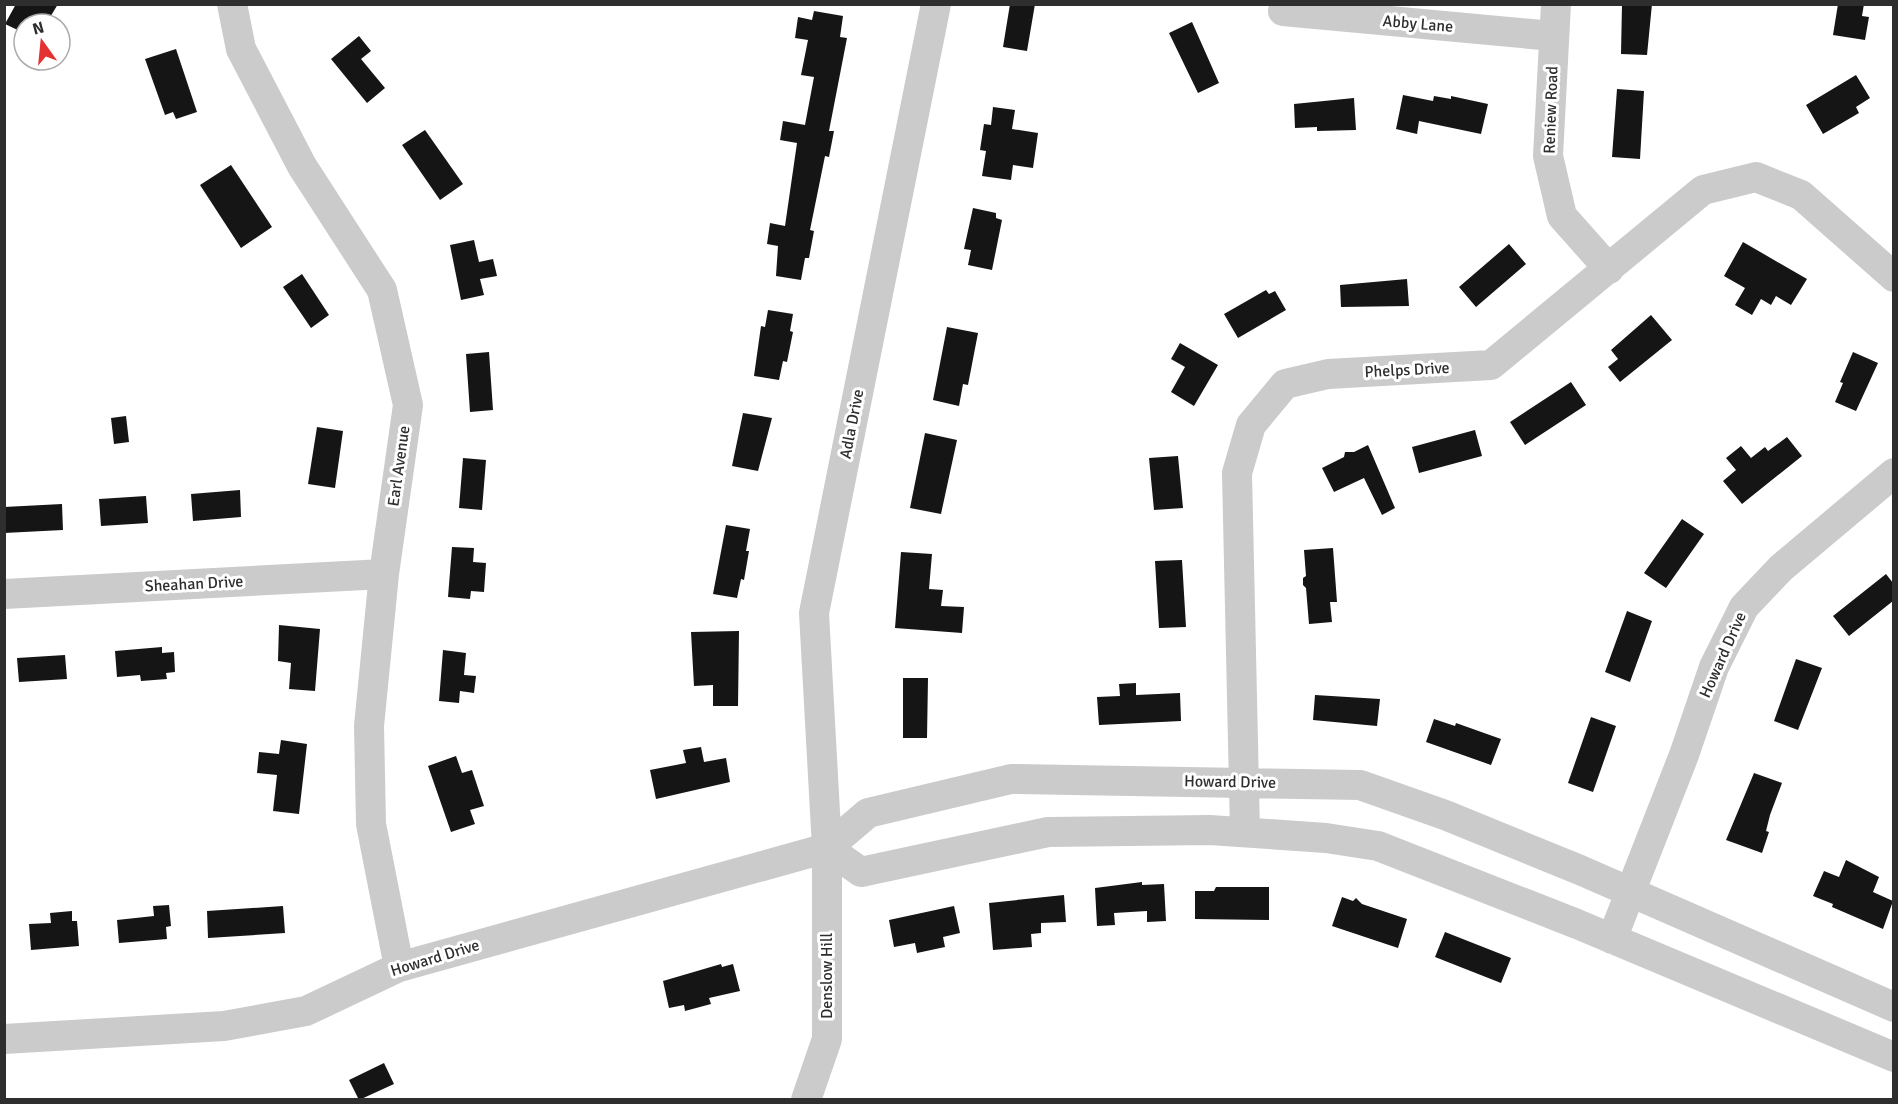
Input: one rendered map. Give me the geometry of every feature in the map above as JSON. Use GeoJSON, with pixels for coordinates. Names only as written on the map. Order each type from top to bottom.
{"type":"FeatureCollection","features":[{"type":"Feature","properties":{"kind":"street","name":"Earl Avenue"},"geometry":{"type":"LineString","coordinates":[[232,4],[241,49],[302,166],[382,290],[408,405],[384,574],[369,726],[371,824],[399,967]]}},
{"type":"Feature","properties":{"kind":"street","name":"Adla Drive"},"geometry":{"type":"LineString","coordinates":[[827,848],[814,613],[936,4]]}},
{"type":"Feature","properties":{"kind":"street","name":"Reniew Road"},"geometry":{"type":"LineString","coordinates":[[1556,4],[1548,156],[1562,216],[1609,269]]}},
{"type":"Feature","properties":{"kind":"street","name":"Abby Lane"},"geometry":{"type":"LineString","coordinates":[[1283,11],[1553,36]]}},
{"type":"Feature","properties":{"kind":"street","name":"Phelps Drive"},"geometry":{"type":"LineString","coordinates":[[1245,832],[1242,782],[1237,473],[1251,425],[1285,384],[1328,374],[1491,365],[1703,190],[1756,177],[1801,195],[1893,270]]}},
{"type":"Feature","properties":{"kind":"street","name":"Howard Drive"},"geometry":{"type":"LineString","coordinates":[[1612,939],[1684,755],[1714,667],[1744,607],[1781,568],[1893,473]]}},
{"type":"Feature","properties":{"kind":"street","name":"Sheahan Drive"},"geometry":{"type":"LineString","coordinates":[[4,594],[384,574]]}},
{"type":"Feature","properties":{"kind":"street","name":"Howard Drive"},"geometry":{"type":"LineString","coordinates":[[4,1039],[224,1026],[306,1011],[399,967],[827,848],[868,813],[1011,779],[1360,785],[1445,815],[1630,890],[1893,1006]]}},
{"type":"Feature","properties":{"kind":"street"},"geometry":{"type":"LineString","coordinates":[[827,848],[861,872],[1048,832],[1245,832],[1326,838],[1378,846],[1612,939],[1893,1057]]}},
{"type":"Feature","properties":{"kind":"street","name":"Denslow Hill"},"geometry":{"type":"LineString","coordinates":[[806,1100],[827,1038],[827,848]]}},
{"type":"Feature","properties":{"kind":"building"},"geometry":{"type":"Polygon","coordinates":[[[16,4],[58,4],[53,12],[12,12],[12,27],[5,24],[16,4]]]}},
{"type":"Feature","properties":{"kind":"building"},"geometry":{"type":"Polygon","coordinates":[[[1010,4],[1035,4],[1027,51],[1003,47],[1010,4]]]}},
{"type":"Feature","properties":{"kind":"building"},"geometry":{"type":"Polygon","coordinates":[[[1622,4],[1652,4],[1647,55],[1621,54],[1622,4]]]}},
{"type":"Feature","properties":{"kind":"building"},"geometry":{"type":"Polygon","coordinates":[[[1838,4],[1864,4],[1862,16],[1869,17],[1865,40],[1833,35],[1838,4]]]}},
{"type":"Feature","properties":{"kind":"building"},"geometry":{"type":"Polygon","coordinates":[[[814,11],[843,16],[840,37],[847,38],[829,131],[834,131],[829,157],[825,156],[810,230],[814,231],[809,258],[805,258],[801,280],[776,276],[778,246],[767,244],[770,223],[785,226],[797,143],[780,140],[783,121],[805,125],[814,77],[801,75],[808,40],[795,38],[798,17],[812,20],[814,11]]]}},
{"type":"Feature","properties":{"kind":"building"},"geometry":{"type":"Polygon","coordinates":[[[1192,22],[1219,83],[1198,93],[1169,33],[1192,22]]]}},
{"type":"Feature","properties":{"kind":"building"},"geometry":{"type":"Polygon","coordinates":[[[359,36],[371,51],[361,59],[385,88],[367,103],[331,59],[359,36]]]}},
{"type":"Feature","properties":{"kind":"building"},"geometry":{"type":"Polygon","coordinates":[[[176,49],[197,112],[176,119],[173,112],[165,115],[145,59],[176,49]]]}},
{"type":"Feature","properties":{"kind":"building"},"geometry":{"type":"Polygon","coordinates":[[[1856,75],[1870,98],[1856,107],[1859,113],[1823,134],[1806,105],[1856,75]]]}},
{"type":"Feature","properties":{"kind":"building"},"geometry":{"type":"Polygon","coordinates":[[[1617,89],[1644,91],[1640,159],[1612,157],[1617,89]]]}},
{"type":"Feature","properties":{"kind":"building"},"geometry":{"type":"Polygon","coordinates":[[[1403,95],[1433,101],[1434,96],[1451,99],[1451,96],[1488,104],[1481,134],[1419,121],[1417,134],[1396,129],[1403,95]]]}},
{"type":"Feature","properties":{"kind":"building"},"geometry":{"type":"Polygon","coordinates":[[[1354,98],[1356,130],[1317,131],[1317,127],[1295,128],[1294,104],[1354,98]]]}},
{"type":"Feature","properties":{"kind":"building"},"geometry":{"type":"Polygon","coordinates":[[[993,107],[1015,110],[1012,129],[1038,133],[1033,168],[1013,165],[1011,180],[982,176],[986,151],[980,150],[984,124],[991,125],[993,107]]]}},
{"type":"Feature","properties":{"kind":"building"},"geometry":{"type":"Polygon","coordinates":[[[425,130],[463,184],[440,200],[402,145],[425,130]]]}},
{"type":"Feature","properties":{"kind":"building"},"geometry":{"type":"Polygon","coordinates":[[[231,165],[272,227],[241,248],[200,185],[231,165]]]}},
{"type":"Feature","properties":{"kind":"building"},"geometry":{"type":"Polygon","coordinates":[[[973,208],[996,213],[996,218],[1002,220],[992,270],[968,265],[971,250],[964,249],[973,208]]]}},
{"type":"Feature","properties":{"kind":"building"},"geometry":{"type":"Polygon","coordinates":[[[474,240],[479,262],[493,259],[497,276],[480,279],[484,295],[461,300],[450,245],[474,240]]]}},
{"type":"Feature","properties":{"kind":"building"},"geometry":{"type":"Polygon","coordinates":[[[1743,242],[1807,279],[1791,305],[1776,296],[1771,305],[1761,299],[1752,315],[1735,305],[1745,288],[1724,276],[1743,242]]]}},
{"type":"Feature","properties":{"kind":"building"},"geometry":{"type":"Polygon","coordinates":[[[1509,244],[1526,264],[1476,307],[1459,287],[1509,244]]]}},
{"type":"Feature","properties":{"kind":"building"},"geometry":{"type":"Polygon","coordinates":[[[302,274],[329,315],[311,328],[283,287],[302,274]]]}},
{"type":"Feature","properties":{"kind":"building"},"geometry":{"type":"Polygon","coordinates":[[[1407,279],[1409,306],[1341,307],[1340,285],[1407,279]]]}},
{"type":"Feature","properties":{"kind":"building"},"geometry":{"type":"Polygon","coordinates":[[[1266,290],[1269,294],[1275,291],[1286,310],[1238,338],[1224,314],[1266,290]]]}},
{"type":"Feature","properties":{"kind":"building"},"geometry":{"type":"Polygon","coordinates":[[[768,310],[793,314],[790,331],[793,332],[787,362],[783,361],[779,380],[754,376],[761,326],[765,327],[768,310]]]}},
{"type":"Feature","properties":{"kind":"building"},"geometry":{"type":"Polygon","coordinates":[[[1651,315],[1672,340],[1620,382],[1608,367],[1618,359],[1611,350],[1651,315]]]}},
{"type":"Feature","properties":{"kind":"building"},"geometry":{"type":"Polygon","coordinates":[[[947,327],[978,333],[968,385],[963,384],[959,406],[933,400],[947,327]]]}},
{"type":"Feature","properties":{"kind":"building"},"geometry":{"type":"Polygon","coordinates":[[[1180,343],[1218,365],[1194,406],[1171,392],[1185,367],[1171,359],[1180,343]]]}},
{"type":"Feature","properties":{"kind":"building"},"geometry":{"type":"Polygon","coordinates":[[[489,352],[493,410],[470,412],[466,354],[489,352]]]}},
{"type":"Feature","properties":{"kind":"building"},"geometry":{"type":"Polygon","coordinates":[[[1853,352],[1878,363],[1856,411],[1835,402],[1843,383],[1840,382],[1853,352]]]}},
{"type":"Feature","properties":{"kind":"building"},"geometry":{"type":"Polygon","coordinates":[[[1571,382],[1586,405],[1525,445],[1510,422],[1571,382]]]}},
{"type":"Feature","properties":{"kind":"building"},"geometry":{"type":"Polygon","coordinates":[[[743,413],[772,418],[758,471],[732,466],[743,413]]]}},
{"type":"Feature","properties":{"kind":"building"},"geometry":{"type":"Polygon","coordinates":[[[126,416],[129,442],[114,444],[111,418],[126,416]]]}},
{"type":"Feature","properties":{"kind":"building"},"geometry":{"type":"Polygon","coordinates":[[[317,427],[343,431],[335,488],[308,484],[317,427]]]}},
{"type":"Feature","properties":{"kind":"building"},"geometry":{"type":"Polygon","coordinates":[[[1475,430],[1482,456],[1419,473],[1412,447],[1475,430]]]}},
{"type":"Feature","properties":{"kind":"building"},"geometry":{"type":"Polygon","coordinates":[[[925,433],[957,440],[941,514],[910,508],[925,433]]]}},
{"type":"Feature","properties":{"kind":"building"},"geometry":{"type":"Polygon","coordinates":[[[1787,437],[1802,456],[1742,504],[1723,481],[1736,470],[1726,458],[1741,446],[1751,458],[1765,447],[1768,451],[1787,437]]]}},
{"type":"Feature","properties":{"kind":"building"},"geometry":{"type":"Polygon","coordinates":[[[1368,445],[1395,508],[1382,515],[1364,478],[1334,492],[1322,468],[1344,457],[1345,452],[1354,452],[1368,445]]]}},
{"type":"Feature","properties":{"kind":"building"},"geometry":{"type":"Polygon","coordinates":[[[1178,456],[1183,508],[1154,510],[1149,458],[1178,456]]]}},
{"type":"Feature","properties":{"kind":"building"},"geometry":{"type":"Polygon","coordinates":[[[463,458],[486,460],[482,510],[459,508],[463,458]]]}},
{"type":"Feature","properties":{"kind":"building"},"geometry":{"type":"Polygon","coordinates":[[[240,490],[241,517],[193,521],[191,494],[240,490]]]}},
{"type":"Feature","properties":{"kind":"building"},"geometry":{"type":"Polygon","coordinates":[[[146,496],[148,523],[101,526],[99,499],[146,496]]]}},
{"type":"Feature","properties":{"kind":"building"},"geometry":{"type":"Polygon","coordinates":[[[62,504],[63,530],[4,533],[4,507],[62,504]]]}},
{"type":"Feature","properties":{"kind":"building"},"geometry":{"type":"Polygon","coordinates":[[[1682,519],[1704,534],[1666,588],[1644,573],[1682,519]]]}},
{"type":"Feature","properties":{"kind":"building"},"geometry":{"type":"Polygon","coordinates":[[[726,525],[750,529],[744,580],[741,579],[737,598],[713,594],[726,525]]]}},
{"type":"Feature","properties":{"kind":"building"},"geometry":{"type":"Polygon","coordinates":[[[452,547],[474,548],[473,562],[486,563],[484,592],[471,591],[470,599],[448,597],[452,547]]]}},
{"type":"Feature","properties":{"kind":"building"},"geometry":{"type":"Polygon","coordinates":[[[1333,548],[1337,602],[1330,602],[1332,622],[1309,624],[1306,588],[1303,585],[1303,578],[1306,576],[1304,550],[1333,548]]]}},
{"type":"Feature","properties":{"kind":"building"},"geometry":{"type":"Polygon","coordinates":[[[901,552],[932,554],[929,589],[943,590],[941,606],[964,607],[962,633],[895,628],[901,552]]]}},
{"type":"Feature","properties":{"kind":"building"},"geometry":{"type":"Polygon","coordinates":[[[1182,560],[1186,627],[1159,628],[1155,561],[1182,560]]]}},
{"type":"Feature","properties":{"kind":"building"},"geometry":{"type":"Polygon","coordinates":[[[1886,574],[1893,583],[1893,601],[1849,636],[1833,616],[1886,574]]]}},
{"type":"Feature","properties":{"kind":"building"},"geometry":{"type":"Polygon","coordinates":[[[1627,611],[1652,621],[1630,682],[1605,672],[1627,611]]]}},
{"type":"Feature","properties":{"kind":"building"},"geometry":{"type":"Polygon","coordinates":[[[279,625],[320,629],[315,691],[289,689],[291,663],[278,661],[279,625]]]}},
{"type":"Feature","properties":{"kind":"building"},"geometry":{"type":"Polygon","coordinates":[[[739,631],[738,706],[713,706],[713,685],[694,686],[691,632],[739,631]]]}},
{"type":"Feature","properties":{"kind":"building"},"geometry":{"type":"Polygon","coordinates":[[[162,647],[162,653],[174,652],[175,672],[166,673],[167,679],[141,681],[140,675],[117,677],[115,651],[162,647]]]}},
{"type":"Feature","properties":{"kind":"building"},"geometry":{"type":"Polygon","coordinates":[[[443,650],[466,653],[464,675],[476,676],[474,693],[460,691],[459,703],[439,701],[443,650]]]}},
{"type":"Feature","properties":{"kind":"building"},"geometry":{"type":"Polygon","coordinates":[[[65,655],[67,679],[19,682],[17,658],[65,655]]]}},
{"type":"Feature","properties":{"kind":"building"},"geometry":{"type":"Polygon","coordinates":[[[1796,659],[1822,668],[1798,730],[1774,721],[1796,659]]]}},
{"type":"Feature","properties":{"kind":"building"},"geometry":{"type":"Polygon","coordinates":[[[903,678],[928,678],[927,738],[903,738],[903,678]]]}},
{"type":"Feature","properties":{"kind":"building"},"geometry":{"type":"Polygon","coordinates":[[[1136,683],[1136,695],[1180,693],[1181,721],[1099,725],[1097,697],[1120,696],[1119,684],[1136,683]]]}},
{"type":"Feature","properties":{"kind":"building"},"geometry":{"type":"Polygon","coordinates":[[[1315,695],[1380,699],[1377,726],[1313,720],[1315,695]]]}},
{"type":"Feature","properties":{"kind":"building"},"geometry":{"type":"Polygon","coordinates":[[[1591,717],[1616,726],[1593,792],[1568,783],[1591,717]]]}},
{"type":"Feature","properties":{"kind":"building"},"geometry":{"type":"Polygon","coordinates":[[[1434,719],[1455,726],[1456,723],[1501,739],[1491,765],[1426,742],[1434,719]]]}},
{"type":"Feature","properties":{"kind":"building"},"geometry":{"type":"Polygon","coordinates":[[[281,740],[307,744],[299,814],[273,811],[277,775],[257,773],[259,752],[279,754],[281,740]]]}},
{"type":"Feature","properties":{"kind":"building"},"geometry":{"type":"Polygon","coordinates":[[[701,747],[704,762],[726,758],[730,782],[656,799],[650,770],[686,763],[683,750],[701,747]]]}},
{"type":"Feature","properties":{"kind":"building"},"geometry":{"type":"Polygon","coordinates":[[[456,756],[462,773],[472,770],[484,806],[470,810],[475,824],[451,832],[428,766],[456,756]]]}},
{"type":"Feature","properties":{"kind":"building"},"geometry":{"type":"Polygon","coordinates":[[[1754,773],[1782,783],[1770,815],[1766,831],[1769,832],[1762,853],[1726,840],[1754,773]]]}},
{"type":"Feature","properties":{"kind":"building"},"geometry":{"type":"Polygon","coordinates":[[[1846,860],[1879,877],[1873,892],[1893,901],[1883,929],[1832,907],[1833,904],[1813,896],[1824,871],[1839,877],[1846,860]]]}},
{"type":"Feature","properties":{"kind":"building"},"geometry":{"type":"Polygon","coordinates":[[[1142,882],[1142,885],[1164,884],[1166,921],[1147,922],[1147,911],[1114,913],[1115,925],[1097,926],[1095,888],[1142,882]]]}},
{"type":"Feature","properties":{"kind":"building"},"geometry":{"type":"Polygon","coordinates":[[[1216,887],[1269,887],[1269,920],[1195,919],[1195,891],[1214,891],[1216,887]]]}},
{"type":"Feature","properties":{"kind":"building"},"geometry":{"type":"Polygon","coordinates":[[[1064,895],[1066,922],[1041,923],[1041,933],[1031,934],[1032,947],[993,950],[989,903],[1064,895]]]}},
{"type":"Feature","properties":{"kind":"building"},"geometry":{"type":"Polygon","coordinates":[[[1342,897],[1353,901],[1356,898],[1362,904],[1407,919],[1398,948],[1332,926],[1342,897]]]}},
{"type":"Feature","properties":{"kind":"building"},"geometry":{"type":"Polygon","coordinates":[[[169,905],[171,926],[166,927],[167,939],[119,943],[117,920],[154,916],[153,906],[169,905]]]}},
{"type":"Feature","properties":{"kind":"building"},"geometry":{"type":"Polygon","coordinates":[[[283,906],[285,933],[208,938],[207,911],[283,906]]]}},
{"type":"Feature","properties":{"kind":"building"},"geometry":{"type":"Polygon","coordinates":[[[954,906],[960,933],[943,937],[945,947],[917,953],[915,943],[894,947],[889,920],[954,906]]]}},
{"type":"Feature","properties":{"kind":"building"},"geometry":{"type":"Polygon","coordinates":[[[72,911],[72,921],[77,921],[79,946],[31,950],[29,924],[51,923],[50,913],[72,911]]]}},
{"type":"Feature","properties":{"kind":"building"},"geometry":{"type":"Polygon","coordinates":[[[1445,932],[1511,958],[1501,983],[1435,957],[1445,932]]]}},
{"type":"Feature","properties":{"kind":"building"},"geometry":{"type":"Polygon","coordinates":[[[721,964],[722,967],[733,964],[740,991],[709,998],[711,1004],[685,1011],[684,1005],[669,1008],[663,981],[721,964]]]}},
{"type":"Feature","properties":{"kind":"building"},"geometry":{"type":"Polygon","coordinates":[[[384,1063],[394,1084],[359,1100],[349,1080],[384,1063]]]}}]}
